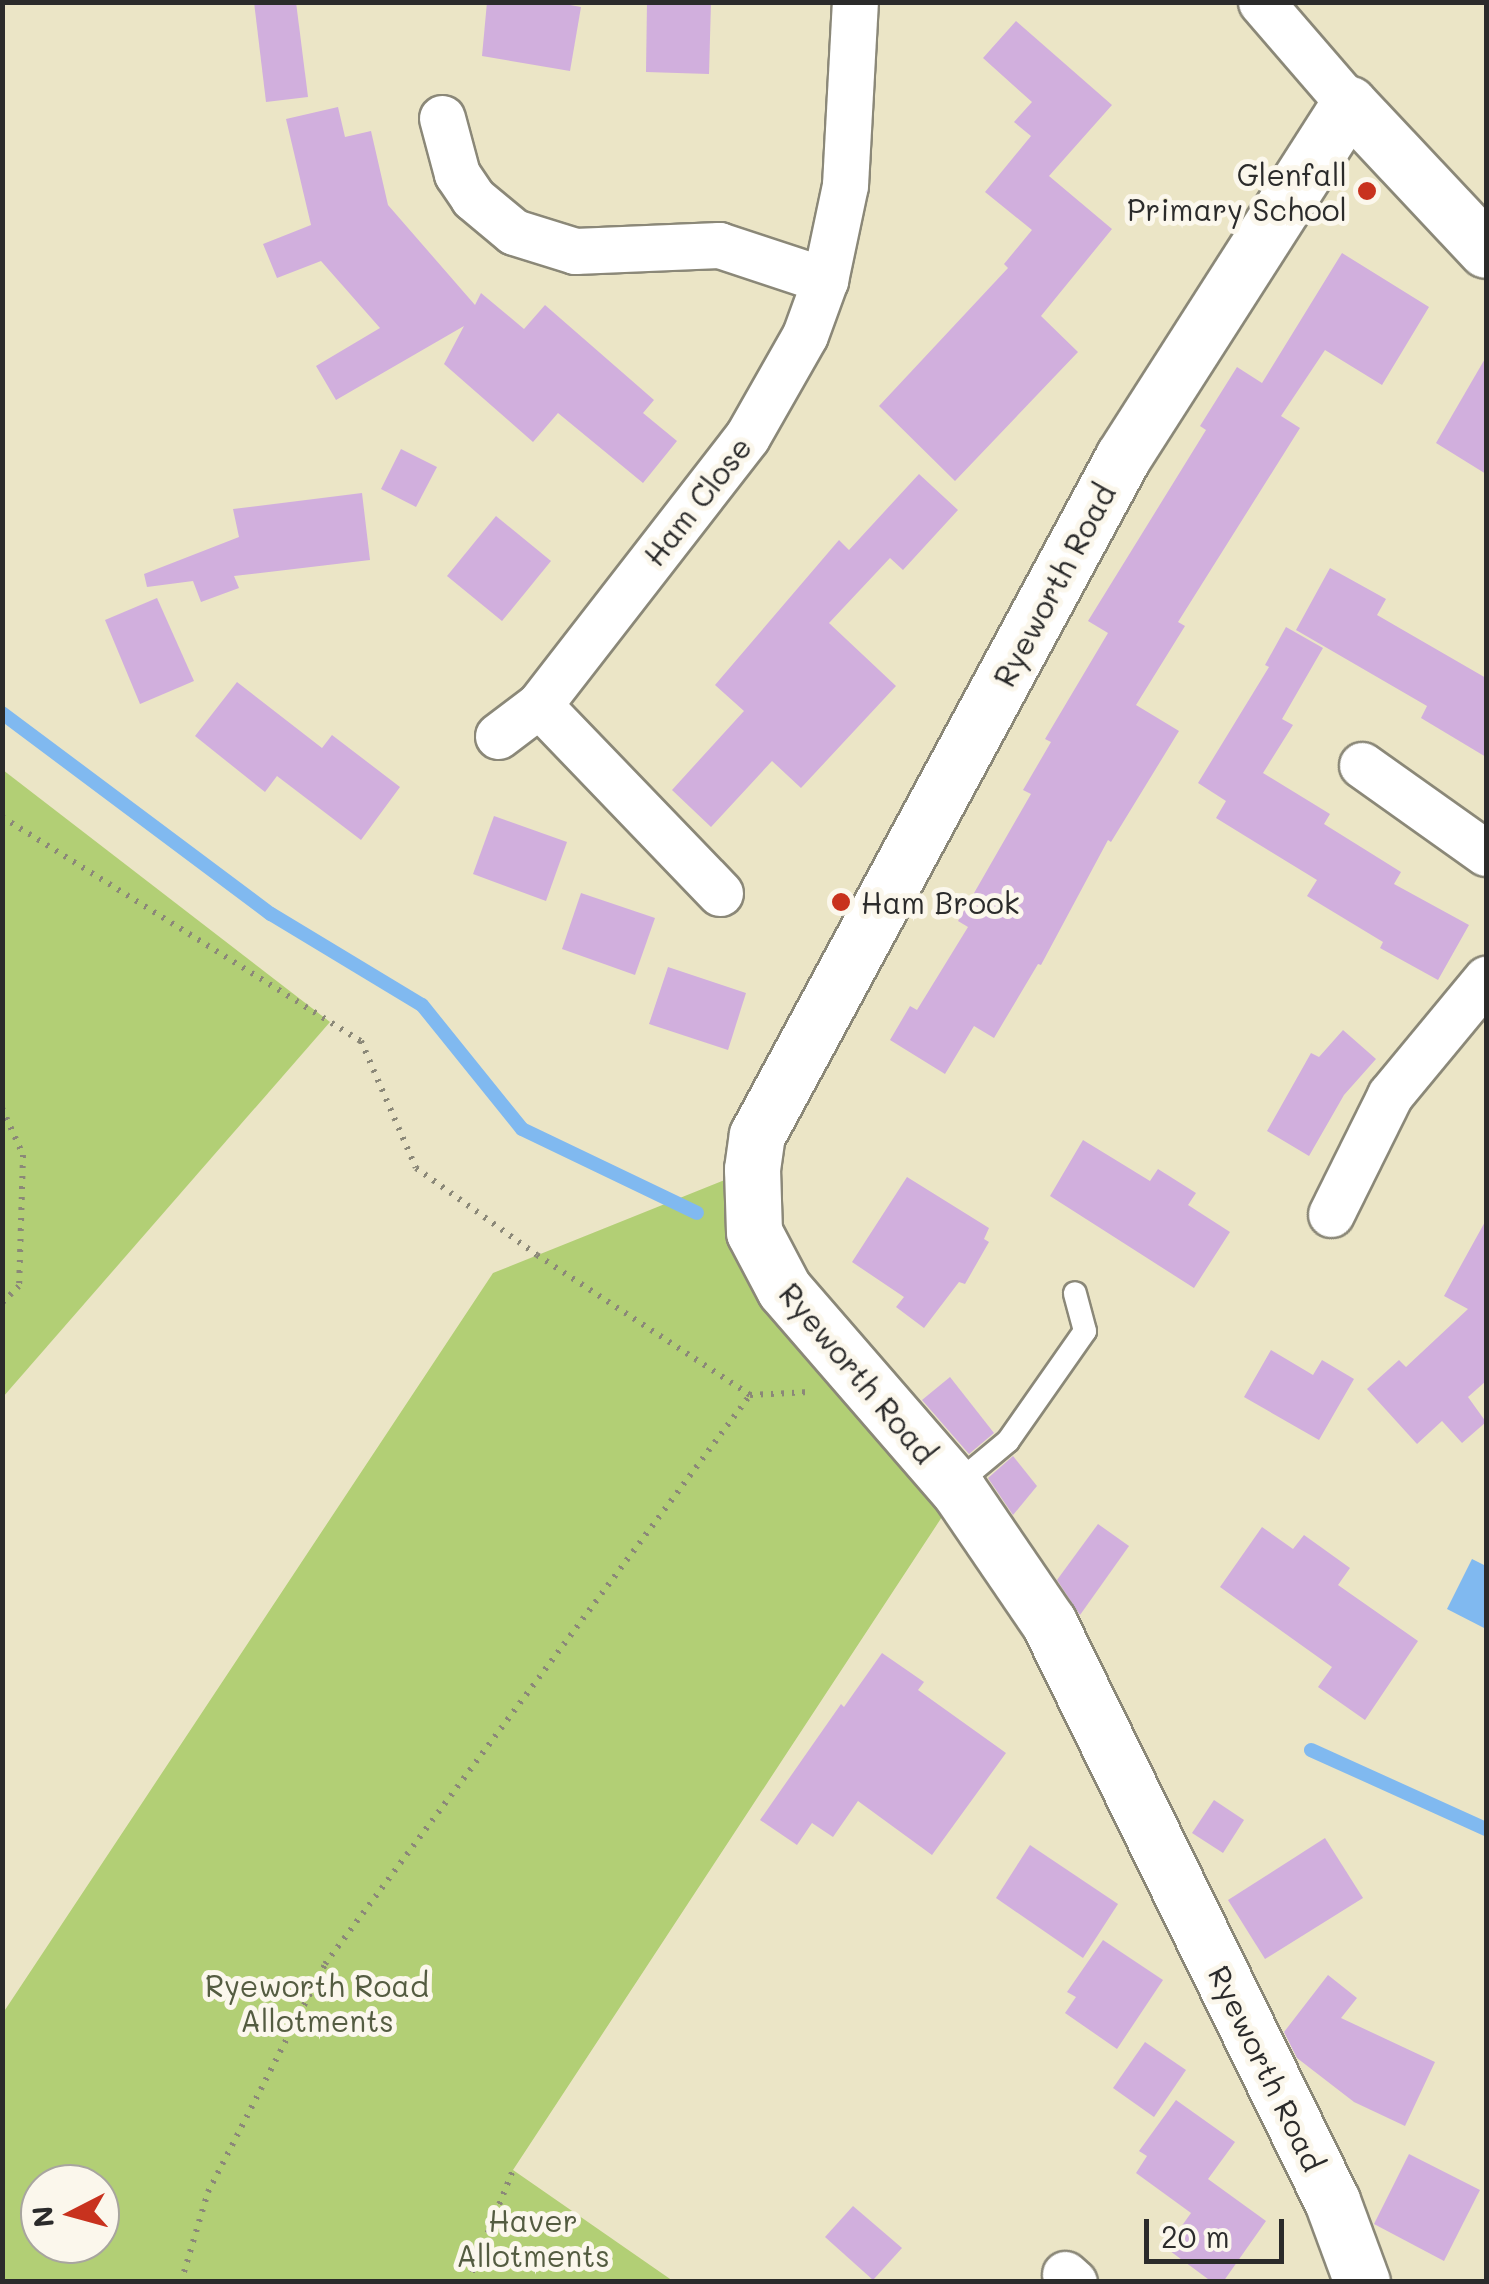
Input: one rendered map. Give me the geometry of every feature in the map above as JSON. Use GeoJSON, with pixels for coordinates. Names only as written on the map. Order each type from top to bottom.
{"type":"FeatureCollection","features":[{"type":"Feature","properties":{"kind":"street","name":"Ham Close"},"geometry":{"type":"LineString","coordinates":[[498,736],[539,705],[747,437],[796,352],[825,280],[846,185],[855,2]]}},
{"type":"Feature","properties":{"kind":"street"},"geometry":{"type":"LineString","coordinates":[[1261,2],[1349,104],[1486,250]]}},
{"type":"Feature","properties":{"kind":"street","name":"Ryeworth Road"},"geometry":{"type":"LineString","coordinates":[[1349,104],[1123,457],[756,1135],[754,1232],[784,1290],[954,1486],[1049,1622],[1332,2201],[1362,2282]]}},
{"type":"Feature","properties":{"kind":"street"},"geometry":{"type":"LineString","coordinates":[[442,118],[458,174],[473,198],[514,232],[575,251],[719,245],[825,280]]}},
{"type":"Feature","properties":{"kind":"street"},"geometry":{"type":"LineString","coordinates":[[539,705],[720,893]]}},
{"type":"Feature","properties":{"kind":"street"},"geometry":{"type":"LineString","coordinates":[[1362,764],[1486,853]]}},
{"type":"Feature","properties":{"kind":"street"},"geometry":{"type":"LineString","coordinates":[[1331,1214],[1390,1096],[1486,979]]}},
{"type":"Feature","properties":{"kind":"lane"},"geometry":{"type":"LineString","coordinates":[[954,1486],[1008,1441],[1085,1332],[1075,1293]]}},
{"type":"Feature","properties":{"kind":"path"},"geometry":{"type":"LineString","coordinates":[[2,817],[360,1041],[416,1168],[537,1255],[750,1395],[816,1392],[847,1365]]}},
{"type":"Feature","properties":{"kind":"path"},"geometry":{"type":"LineString","coordinates":[[2,1108],[23,1155],[19,1286],[2,1303]]}},
{"type":"Feature","properties":{"kind":"path"},"geometry":{"type":"LineString","coordinates":[[181,2282],[208,2192],[325,1964],[750,1395]]}},
{"type":"Feature","properties":{"kind":"path"},"geometry":{"type":"LineString","coordinates":[[468,2282],[513,2170]]}},
{"type":"Feature","properties":{"kind":"green space"},"geometry":{"type":"Polygon","coordinates":[[[3,770],[330,1022],[3,1397],[3,770]]]}},
{"type":"Feature","properties":{"kind":"green space","name":"Ryeworth Road Allotments"},"geometry":{"type":"Polygon","coordinates":[[[752,1169],[752,1212],[959,1491],[513,2170],[673,2281],[3,2282],[3,2013],[493,1273],[752,1169]]]}},
{"type":"Feature","properties":{"kind":"water"},"geometry":{"type":"Polygon","coordinates":[[[1472,1559],[1486,1566],[1486,1629],[1447,1609],[1472,1559]]]}},
{"type":"Feature","properties":{"kind":"building"},"geometry":{"type":"Polygon","coordinates":[[[254,2],[296,2],[308,97],[266,102],[254,2]]]}},
{"type":"Feature","properties":{"kind":"building"},"geometry":{"type":"Polygon","coordinates":[[[487,2],[554,2],[581,7],[570,71],[482,56],[487,2]]]}},
{"type":"Feature","properties":{"kind":"building"},"geometry":{"type":"Polygon","coordinates":[[[647,2],[711,2],[709,74],[646,72],[647,2]]]}},
{"type":"Feature","properties":{"kind":"building"},"geometry":{"type":"Polygon","coordinates":[[[1016,21],[1112,105],[1049,176],[1112,229],[1041,316],[1078,352],[955,481],[879,406],[1008,268],[1004,264],[1032,230],[985,192],[1031,136],[1014,122],[1032,102],[983,58],[1016,21]]]}},
{"type":"Feature","properties":{"kind":"building"},"geometry":{"type":"Polygon","coordinates":[[[338,107],[345,137],[371,131],[388,205],[475,305],[481,293],[524,329],[545,305],[654,400],[643,413],[677,441],[643,483],[558,413],[533,442],[444,364],[464,326],[336,400],[316,366],[380,328],[321,261],[277,278],[263,244],[311,225],[286,119],[338,107]]]}},
{"type":"Feature","properties":{"kind":"building"},"geometry":{"type":"Polygon","coordinates":[[[1342,253],[1429,307],[1382,385],[1325,350],[1281,416],[1300,428],[1178,622],[1185,626],[1136,705],[1179,731],[1111,842],[1108,840],[1041,965],[1038,964],[994,1038],[974,1026],[945,1074],[890,1040],[910,1006],[917,1010],[968,927],[958,921],[1031,794],[1023,790],[1051,742],[1045,739],[1108,633],[1088,621],[1206,430],[1200,426],[1237,367],[1262,383],[1342,253]]]}},
{"type":"Feature","properties":{"kind":"building"},"geometry":{"type":"Polygon","coordinates":[[[1486,357],[1486,474],[1436,443],[1486,357]]]}},
{"type":"Feature","properties":{"kind":"building"},"geometry":{"type":"Polygon","coordinates":[[[401,449],[437,467],[416,507],[381,489],[401,449]]]}},
{"type":"Feature","properties":{"kind":"building"},"geometry":{"type":"Polygon","coordinates":[[[919,474],[958,510],[903,570],[890,558],[829,623],[896,686],[801,788],[772,761],[711,827],[672,790],[744,711],[715,685],[839,540],[849,550],[919,474]]]}},
{"type":"Feature","properties":{"kind":"building"},"geometry":{"type":"Polygon","coordinates":[[[362,493],[370,560],[234,576],[239,588],[201,602],[193,581],[147,587],[144,574],[239,537],[233,509],[362,493]]]}},
{"type":"Feature","properties":{"kind":"building"},"geometry":{"type":"Polygon","coordinates":[[[496,516],[551,561],[502,621],[447,576],[496,516]]]}},
{"type":"Feature","properties":{"kind":"building"},"geometry":{"type":"Polygon","coordinates":[[[1330,568],[1386,599],[1377,615],[1486,678],[1486,757],[1421,718],[1427,706],[1296,630],[1330,568]]]}},
{"type":"Feature","properties":{"kind":"building"},"geometry":{"type":"Polygon","coordinates":[[[157,598],[194,681],[140,704],[105,620],[157,598]]]}},
{"type":"Feature","properties":{"kind":"building"},"geometry":{"type":"Polygon","coordinates":[[[1286,627],[1323,648],[1282,719],[1293,725],[1263,773],[1330,814],[1324,824],[1401,872],[1394,884],[1469,925],[1438,980],[1380,948],[1383,942],[1307,896],[1317,880],[1216,818],[1226,801],[1198,783],[1269,667],[1265,665],[1286,627]]]}},
{"type":"Feature","properties":{"kind":"building"},"geometry":{"type":"Polygon","coordinates":[[[237,682],[322,748],[332,735],[400,787],[361,840],[277,776],[265,792],[195,736],[237,682]]]}},
{"type":"Feature","properties":{"kind":"building"},"geometry":{"type":"Polygon","coordinates":[[[494,816],[567,842],[546,901],[473,874],[494,816]]]}},
{"type":"Feature","properties":{"kind":"building"},"geometry":{"type":"Polygon","coordinates":[[[581,893],[655,918],[635,975],[562,949],[581,893]]]}},
{"type":"Feature","properties":{"kind":"building"},"geometry":{"type":"Polygon","coordinates":[[[668,967],[746,993],[728,1050],[649,1024],[668,967]]]}},
{"type":"Feature","properties":{"kind":"building"},"geometry":{"type":"Polygon","coordinates":[[[1343,1030],[1376,1059],[1344,1095],[1309,1156],[1267,1131],[1311,1053],[1319,1057],[1343,1030]]]}},
{"type":"Feature","properties":{"kind":"building"},"geometry":{"type":"Polygon","coordinates":[[[1083,1140],[1150,1181],[1158,1169],[1196,1193],[1188,1205],[1230,1232],[1194,1288],[1050,1196],[1083,1140]]]}},
{"type":"Feature","properties":{"kind":"building"},"geometry":{"type":"Polygon","coordinates":[[[907,1177],[989,1228],[984,1239],[989,1242],[965,1284],[959,1282],[924,1328],[896,1307],[904,1297],[852,1262],[907,1177]]]}},
{"type":"Feature","properties":{"kind":"building"},"geometry":{"type":"Polygon","coordinates":[[[1486,1220],[1486,1381],[1468,1397],[1486,1422],[1462,1443],[1442,1421],[1417,1444],[1367,1389],[1399,1360],[1406,1367],[1468,1309],[1444,1296],[1486,1220]]]}},
{"type":"Feature","properties":{"kind":"building"},"geometry":{"type":"Polygon","coordinates":[[[1271,1350],[1313,1375],[1322,1360],[1354,1379],[1319,1440],[1244,1397],[1271,1350]]]}},
{"type":"Feature","properties":{"kind":"building"},"geometry":{"type":"Polygon","coordinates":[[[950,1377],[994,1433],[969,1454],[922,1400],[950,1377]]]}},
{"type":"Feature","properties":{"kind":"building"},"geometry":{"type":"Polygon","coordinates":[[[1013,1456],[1037,1486],[1013,1515],[988,1478],[1013,1456]]]}},
{"type":"Feature","properties":{"kind":"building"},"geometry":{"type":"Polygon","coordinates":[[[1098,1524],[1129,1546],[1080,1615],[1057,1580],[1098,1524]]]}},
{"type":"Feature","properties":{"kind":"building"},"geometry":{"type":"Polygon","coordinates":[[[1262,1527],[1293,1549],[1304,1535],[1350,1568],[1338,1585],[1418,1641],[1365,1720],[1318,1687],[1332,1667],[1220,1587],[1262,1527]]]}},
{"type":"Feature","properties":{"kind":"building"},"geometry":{"type":"Polygon","coordinates":[[[882,1653],[924,1682],[918,1690],[1006,1753],[932,1855],[858,1801],[833,1837],[812,1823],[797,1845],[760,1820],[841,1704],[844,1707],[882,1653]]]}},
{"type":"Feature","properties":{"kind":"building"},"geometry":{"type":"Polygon","coordinates":[[[1214,1800],[1244,1820],[1223,1853],[1192,1833],[1214,1800]]]}},
{"type":"Feature","properties":{"kind":"building"},"geometry":{"type":"Polygon","coordinates":[[[1325,1838],[1363,1898],[1265,1959],[1228,1900],[1325,1838]]]}},
{"type":"Feature","properties":{"kind":"building"},"geometry":{"type":"Polygon","coordinates":[[[1030,1845],[1118,1904],[1083,1958],[996,1898],[1030,1845]]]}},
{"type":"Feature","properties":{"kind":"building"},"geometry":{"type":"Polygon","coordinates":[[[1103,1940],[1163,1980],[1117,2049],[1065,2013],[1076,1997],[1067,1992],[1103,1940]]]}},
{"type":"Feature","properties":{"kind":"building"},"geometry":{"type":"Polygon","coordinates":[[[1328,1975],[1357,1998],[1341,2018],[1435,2062],[1405,2126],[1354,2102],[1297,2058],[1284,2032],[1328,1975]]]}},
{"type":"Feature","properties":{"kind":"building"},"geometry":{"type":"Polygon","coordinates":[[[1145,2042],[1186,2070],[1154,2117],[1113,2088],[1145,2042]]]}},
{"type":"Feature","properties":{"kind":"building"},"geometry":{"type":"Polygon","coordinates":[[[1176,2100],[1235,2142],[1208,2179],[1266,2221],[1223,2282],[1212,2282],[1166,2248],[1191,2213],[1136,2173],[1147,2156],[1139,2151],[1176,2100]]]}},
{"type":"Feature","properties":{"kind":"building"},"geometry":{"type":"Polygon","coordinates":[[[1409,2154],[1480,2190],[1444,2261],[1374,2224],[1409,2154]]]}},
{"type":"Feature","properties":{"kind":"building"},"geometry":{"type":"Polygon","coordinates":[[[853,2206],[902,2248],[873,2280],[825,2237],[853,2206]]]}},
{"type":"Feature","properties":{"kind":"waterway","name":"Ham Brook"},"geometry":{"type":"LineString","coordinates":[[2,713],[271,914],[422,1005],[522,1129],[697,1213]]}},
{"type":"Feature","properties":{"kind":"waterway","name":"Ham Brook"},"geometry":{"type":"LineString","coordinates":[[1311,1750],[1486,1829]]}},
{"type":"Feature","properties":{"kind":"place","name":"Glenfall Primary School"},"geometry":{"type":"Point","coordinates":[1367,191]}},
{"type":"Feature","properties":{"kind":"place","name":"Ham Brook"},"geometry":{"type":"Point","coordinates":[841,902]}},
{"type":"Feature","properties":{"kind":"park label","name":"Haver Allotments"},"geometry":{"type":"Point","coordinates":[533,2237]}}]}
